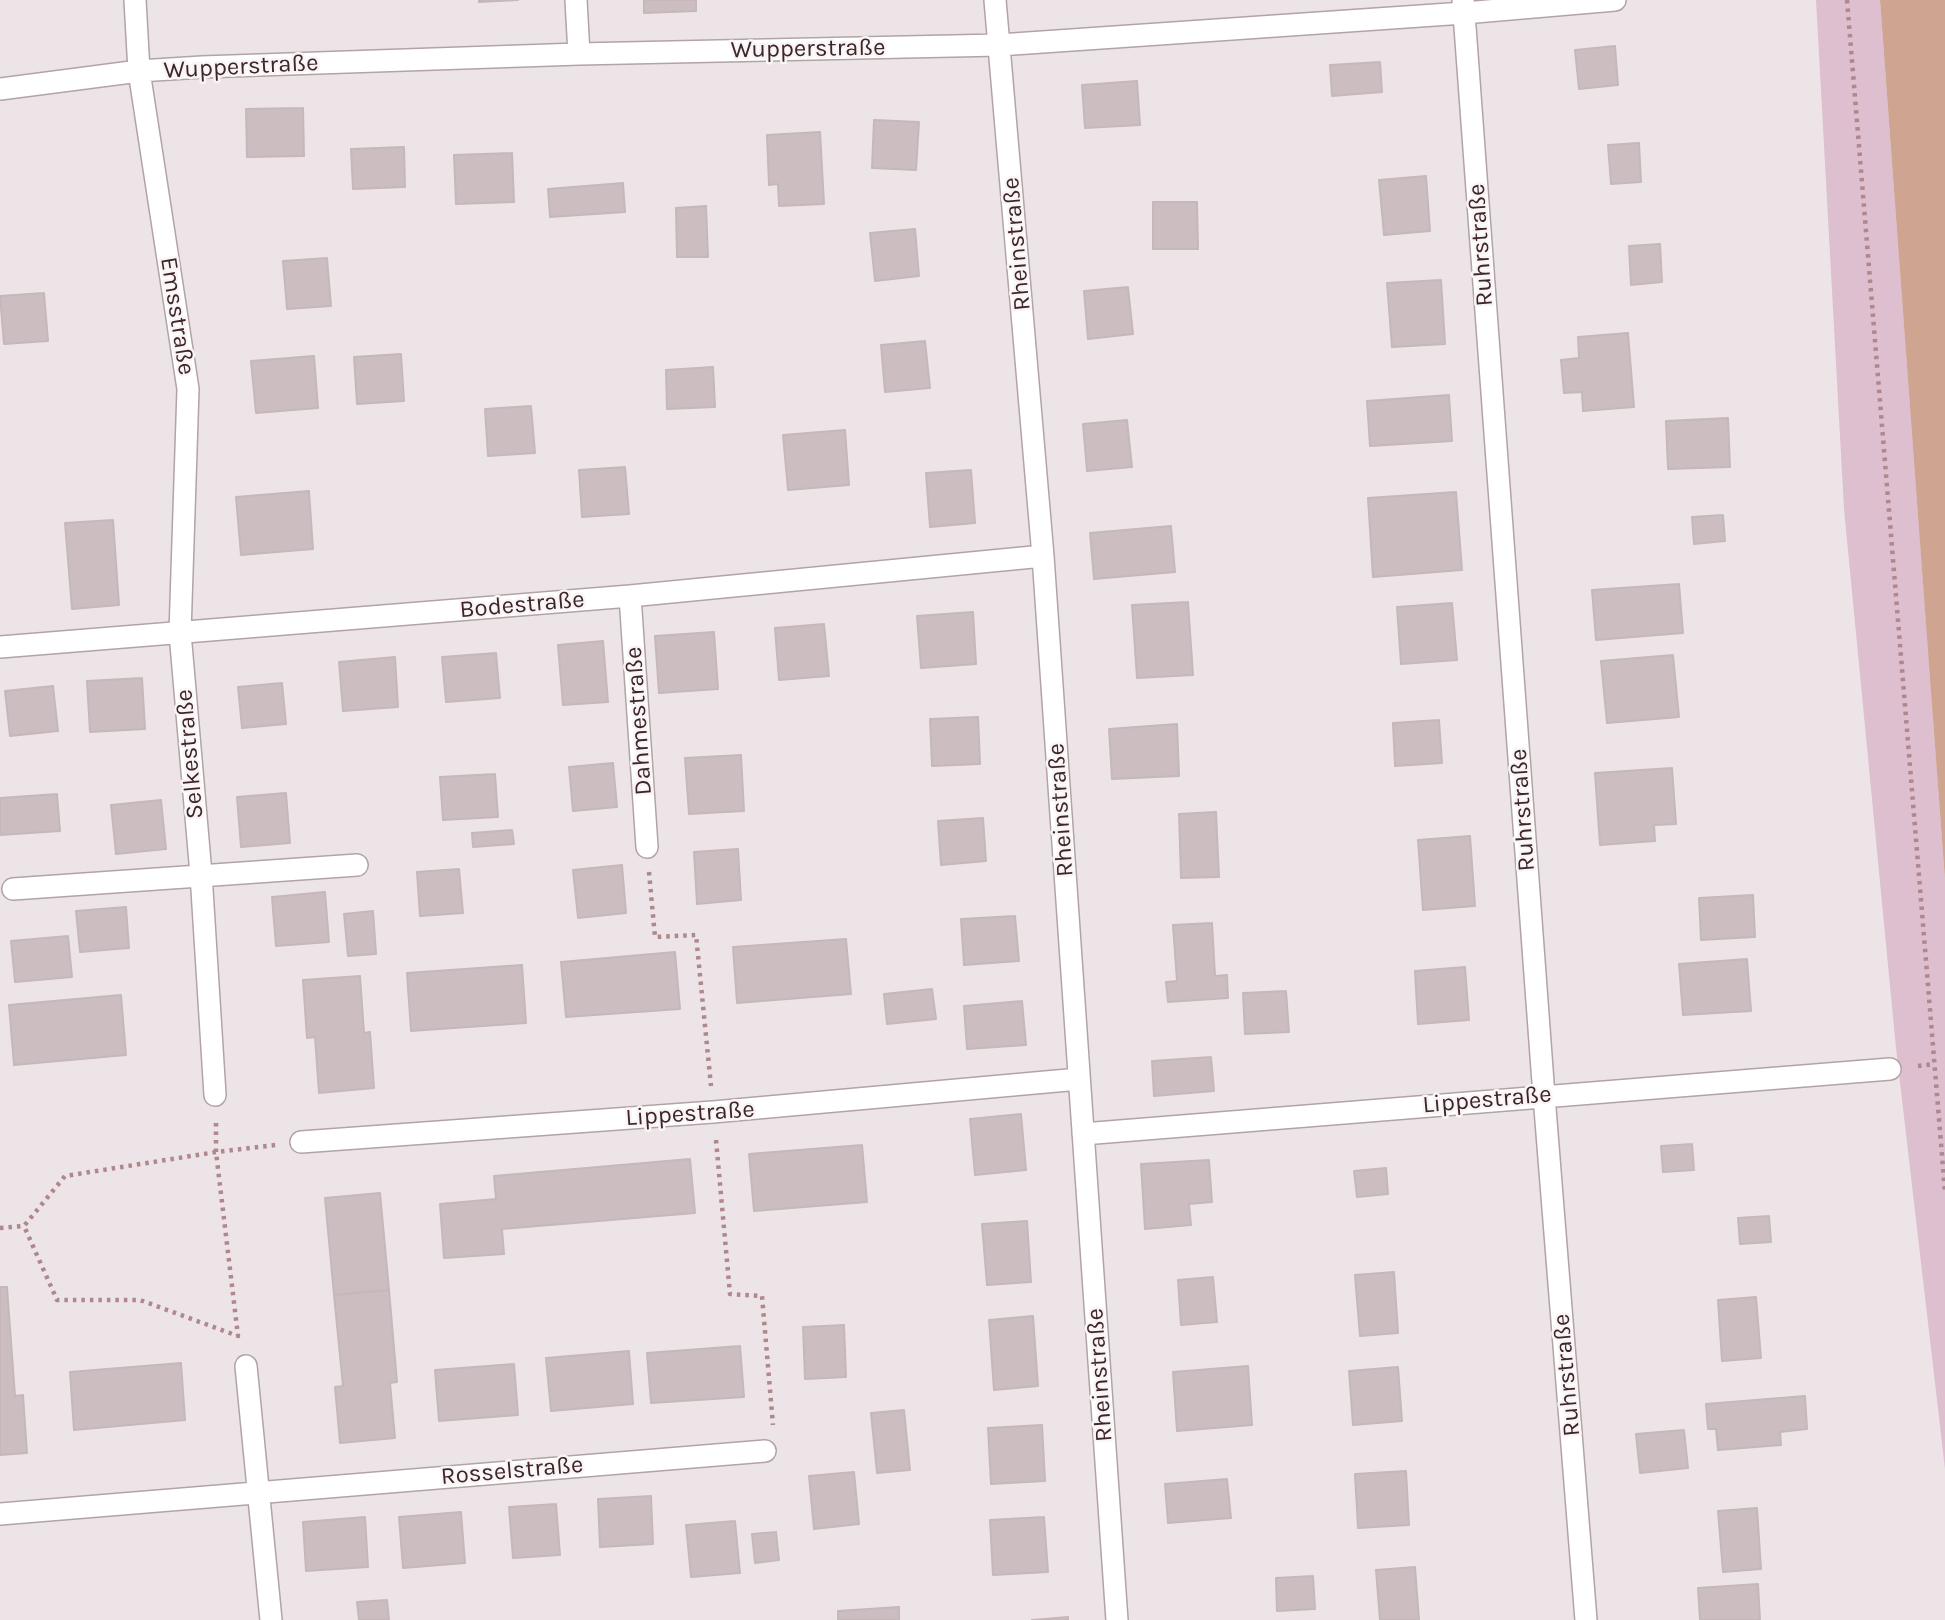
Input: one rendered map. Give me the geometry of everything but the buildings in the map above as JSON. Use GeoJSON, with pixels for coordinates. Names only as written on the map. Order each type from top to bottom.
{"type":"FeatureCollection","features":[{"type":"Feature","properties":{"kind":"street","name":"Emsstraße"},"geometry":{"type":"LineString","coordinates":[[135,0],[139,71],[188,389],[180,633]]}},
{"type":"Feature","properties":{"kind":"street"},"geometry":{"type":"LineString","coordinates":[[576,0],[579,54]]}},
{"type":"Feature","properties":{"kind":"street","name":"Rheinstraße"},"geometry":{"type":"LineString","coordinates":[[995,0],[1043,555],[1117,1620]]}},
{"type":"Feature","properties":{"kind":"street","name":"Wupperstraße"},"geometry":{"type":"LineString","coordinates":[[0,89],[139,71],[202,67],[579,54],[999,45],[1463,7],[1615,0]]}},
{"type":"Feature","properties":{"kind":"street","name":"Ruhrstraße"},"geometry":{"type":"LineString","coordinates":[[1463,7],[1586,1620]]}},
{"type":"Feature","properties":{"kind":"street","name":"Bodestraße"},"geometry":{"type":"LineString","coordinates":[[0,647],[630,596],[1043,555]]}},
{"type":"Feature","properties":{"kind":"street","name":"Dahmestraße"},"geometry":{"type":"LineString","coordinates":[[630,596],[647,847]]}},
{"type":"Feature","properties":{"kind":"street","name":"Selkestraße"},"geometry":{"type":"LineString","coordinates":[[180,633],[201,874],[215,1095]]}},
{"type":"Feature","properties":{"kind":"street"},"geometry":{"type":"LineString","coordinates":[[13,889],[356,865]]}},
{"type":"Feature","properties":{"kind":"street","name":"Lippestraße"},"geometry":{"type":"LineString","coordinates":[[1083,1134],[1890,1069]]}},
{"type":"Feature","properties":{"kind":"street","name":"Lippestraße"},"geometry":{"type":"LineString","coordinates":[[301,1142],[713,1112],[1079,1079]]}},
{"type":"Feature","properties":{"kind":"street"},"geometry":{"type":"LineString","coordinates":[[246,1366],[271,1620]]}},
{"type":"Feature","properties":{"kind":"street","name":"Rosselstraße"},"geometry":{"type":"LineString","coordinates":[[0,1514],[765,1451]]}},
{"type":"Feature","properties":{"kind":"path"},"geometry":{"type":"LineString","coordinates":[[1847,0],[1945,1192]]}},
{"type":"Feature","properties":{"kind":"path"},"geometry":{"type":"LineString","coordinates":[[647,847],[655,937],[696,935],[730,1294],[762,1296],[774,1437],[765,1451]]}},
{"type":"Feature","properties":{"kind":"path"},"geometry":{"type":"LineString","coordinates":[[0,1228],[23,1226],[65,1176],[216,1152],[301,1142]]}},
{"type":"Feature","properties":{"kind":"path"},"geometry":{"type":"LineString","coordinates":[[23,1226],[57,1300],[140,1300],[238,1336],[216,1152]]}},
{"type":"Feature","properties":{"kind":"shaded area"},"geometry":{"type":"Polygon","coordinates":[[[1816,0],[1880,0],[1945,880],[1945,1469],[1896,1048],[1844,509],[1816,0]]]}},
{"type":"Feature","properties":{"kind":"shaded area"},"geometry":{"type":"Polygon","coordinates":[[[1880,0],[1945,0],[1945,880],[1932,706],[1880,0]]]}}]}
